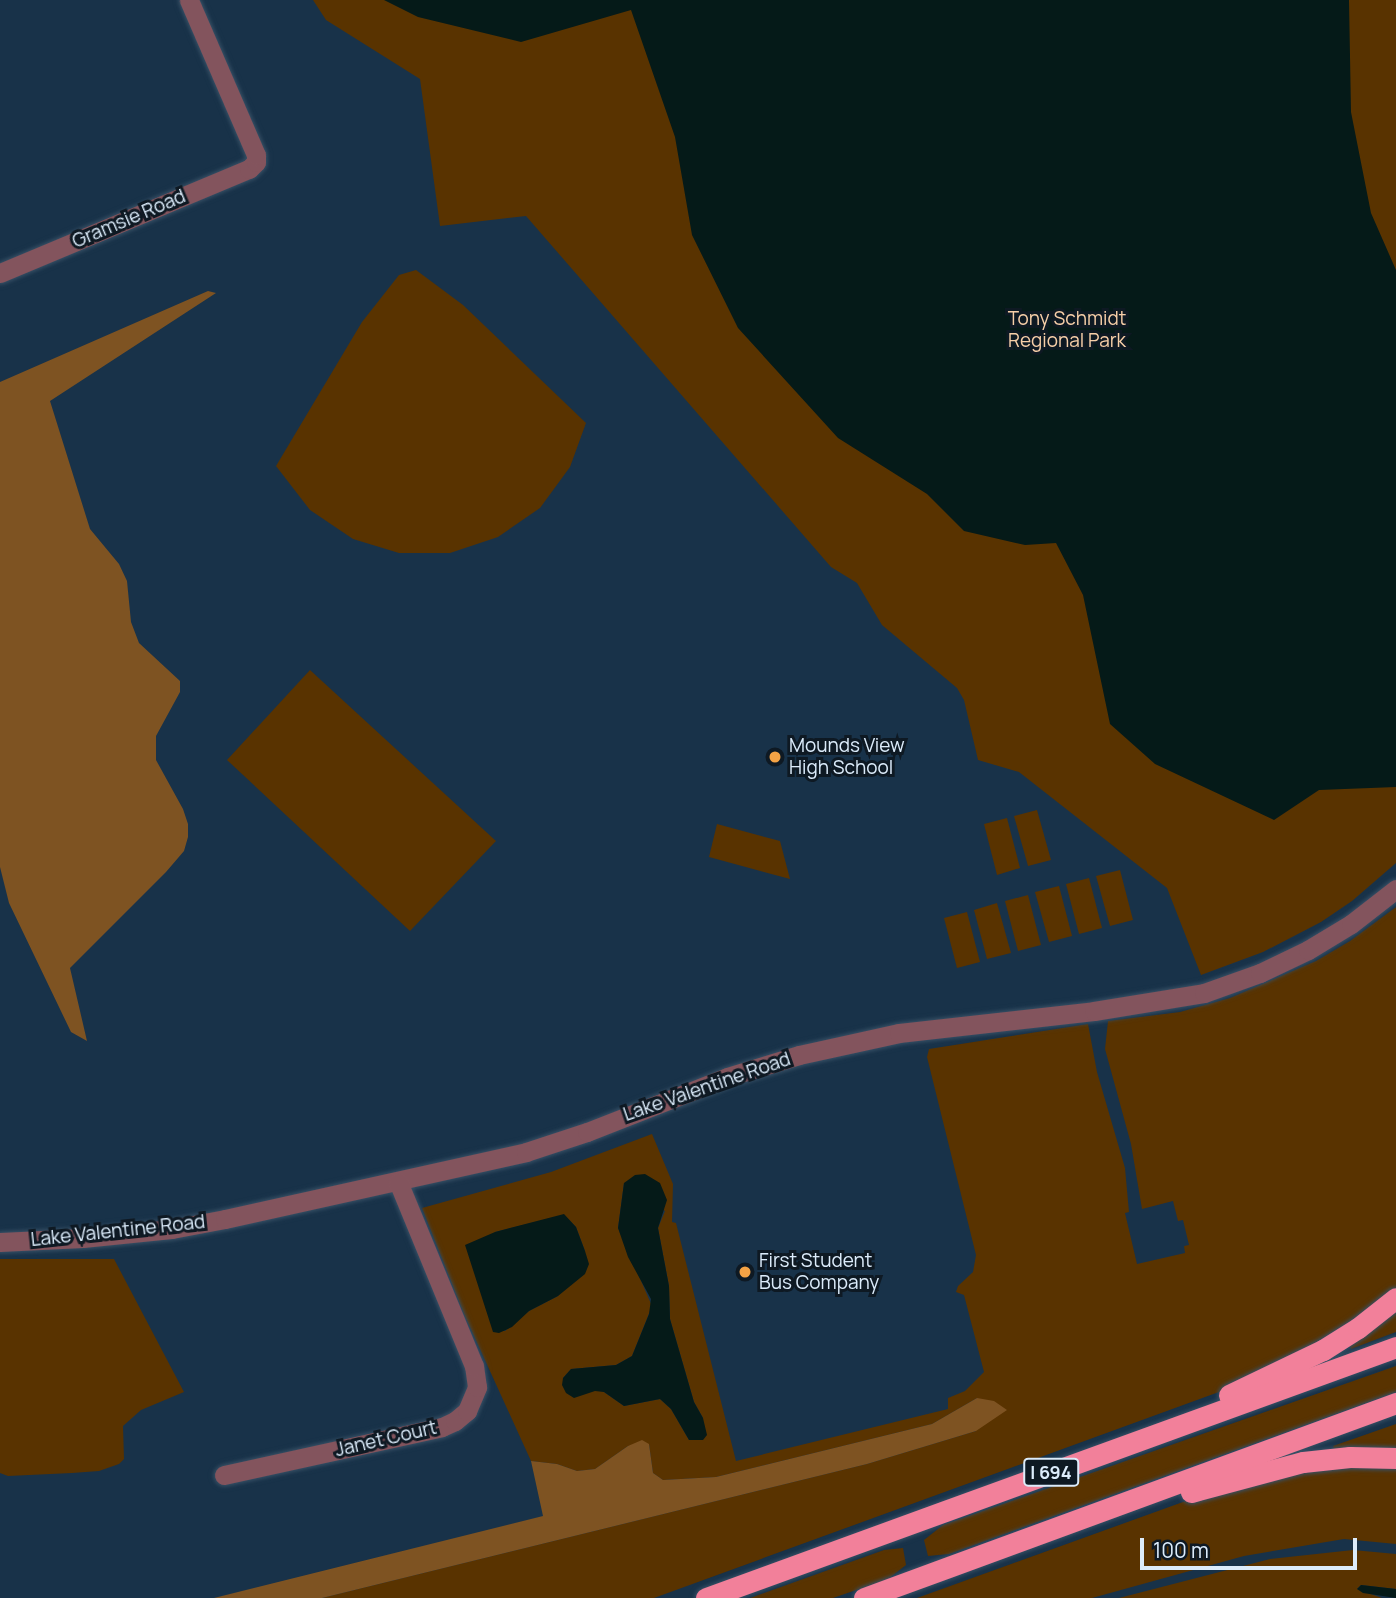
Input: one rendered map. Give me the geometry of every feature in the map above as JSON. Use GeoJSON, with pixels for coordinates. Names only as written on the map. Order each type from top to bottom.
{"type":"FeatureCollection","features":[{"type":"Feature","properties":{"kind":"highway"},"geometry":{"type":"LineString","coordinates":[[1135,1441],[1323,1350],[1358,1328],[1396,1298]]}},
{"type":"Feature","properties":{"kind":"highway","name":"I 694"},"geometry":{"type":"LineString","coordinates":[[706,1598],[1396,1347]]}},
{"type":"Feature","properties":{"kind":"highway"},"geometry":{"type":"LineString","coordinates":[[864,1598],[1396,1403]]}},
{"type":"Feature","properties":{"kind":"highway"},"geometry":{"type":"LineString","coordinates":[[955,1564],[1263,1471],[1328,1459],[1396,1458]]}},
{"type":"Feature","properties":{"kind":"street","name":"Gramsie Road"},"geometry":{"type":"LineString","coordinates":[[0,273],[249,169],[256,162],[256,155],[189,0]]}},
{"type":"Feature","properties":{"kind":"street","name":"Lake Valentine Road"},"geometry":{"type":"LineString","coordinates":[[0,1242],[83,1238],[172,1229],[398,1182],[555,1143],[727,1077],[799,1055],[906,1032],[1094,1011],[1204,993],[1260,973],[1308,950],[1351,924],[1396,889]]}},
{"type":"Feature","properties":{"kind":"street","name":"Janet Court"},"geometry":{"type":"LineString","coordinates":[[224,1475],[442,1427],[467,1411],[477,1387],[474,1366],[398,1182]]}},
{"type":"Feature","properties":{"kind":"green space","name":"Tony Schmidt Regional Park"},"geometry":{"type":"Polygon","coordinates":[[[313,0],[1396,0],[1396,863],[1352,901],[1321,922],[1263,952],[1201,975],[1167,888],[1019,772],[978,760],[964,700],[957,688],[882,625],[857,583],[831,567],[526,216],[440,226],[420,79],[326,20],[313,0]]]}},
{"type":"Feature","properties":{"kind":"green space"},"geometry":{"type":"Polygon","coordinates":[[[416,270],[463,305],[586,423],[570,467],[540,508],[498,537],[450,553],[399,553],[353,539],[310,510],[276,466],[362,322],[399,275],[416,270]]]}},
{"type":"Feature","properties":{"kind":"green space"},"geometry":{"type":"Polygon","coordinates":[[[310,670],[496,841],[410,931],[227,760],[310,670]]]}},
{"type":"Feature","properties":{"kind":"green space"},"geometry":{"type":"Polygon","coordinates":[[[1037,810],[1051,860],[1028,866],[1014,816],[1037,810]]]}},
{"type":"Feature","properties":{"kind":"green space"},"geometry":{"type":"Polygon","coordinates":[[[1007,818],[1020,868],[997,875],[984,824],[1007,818]]]}},
{"type":"Feature","properties":{"kind":"green space"},"geometry":{"type":"Polygon","coordinates":[[[717,824],[780,841],[790,879],[709,857],[717,824]]]}},
{"type":"Feature","properties":{"kind":"green space"},"geometry":{"type":"Polygon","coordinates":[[[1120,870],[1133,920],[1110,926],[1096,876],[1120,870]]]}},
{"type":"Feature","properties":{"kind":"green space"},"geometry":{"type":"Polygon","coordinates":[[[1089,878],[1102,928],[1079,934],[1066,884],[1089,878]]]}},
{"type":"Feature","properties":{"kind":"green space"},"geometry":{"type":"Polygon","coordinates":[[[1059,886],[1072,936],[1049,942],[1035,892],[1059,886]]]}},
{"type":"Feature","properties":{"kind":"green space"},"geometry":{"type":"Polygon","coordinates":[[[1028,895],[1041,945],[1018,951],[1005,901],[1028,895]]]}},
{"type":"Feature","properties":{"kind":"green space"},"geometry":{"type":"Polygon","coordinates":[[[997,903],[1011,953],[987,959],[974,910],[997,903]]]}},
{"type":"Feature","properties":{"kind":"green space"},"geometry":{"type":"Polygon","coordinates":[[[1396,907],[1396,1293],[1260,1377],[654,1598],[322,1598],[867,1464],[976,1431],[977,1398],[932,1424],[716,1477],[663,1480],[653,1473],[649,1444],[628,1446],[595,1469],[577,1471],[557,1464],[531,1461],[464,1314],[422,1208],[551,1172],[652,1134],[673,1184],[672,1222],[676,1223],[736,1461],[948,1409],[948,1398],[965,1391],[984,1372],[964,1295],[956,1292],[958,1286],[973,1272],[976,1255],[927,1057],[929,1049],[1088,1024],[1097,1072],[1125,1168],[1129,1212],[1125,1213],[1137,1264],[1185,1253],[1184,1246],[1189,1245],[1183,1220],[1178,1221],[1173,1201],[1142,1209],[1131,1144],[1105,1049],[1108,1021],[1180,1012],[1230,998],[1316,961],[1350,941],[1396,907]],[[624,1183],[618,1228],[652,1306],[632,1356],[616,1365],[571,1369],[563,1378],[604,1392],[624,1406],[660,1399],[671,1409],[689,1440],[703,1418],[694,1402],[670,1319],[669,1286],[658,1228],[665,1211],[624,1183]],[[564,1215],[495,1232],[493,1331],[505,1331],[529,1311],[558,1296],[585,1251],[576,1227],[564,1215]]]}},
{"type":"Feature","properties":{"kind":"green space"},"geometry":{"type":"Polygon","coordinates":[[[967,912],[980,962],[957,968],[944,918],[967,912]]]}},
{"type":"Feature","properties":{"kind":"green space"},"geometry":{"type":"Polygon","coordinates":[[[0,1259],[114,1259],[184,1392],[141,1410],[123,1426],[124,1459],[119,1464],[99,1471],[8,1476],[0,1473],[0,1259]]]}},
{"type":"Feature","properties":{"kind":"green space"},"geometry":{"type":"Polygon","coordinates":[[[1396,1311],[1396,1332],[1351,1349],[1350,1346],[1396,1311]]]}},
{"type":"Feature","properties":{"kind":"green space"},"geometry":{"type":"Polygon","coordinates":[[[1396,1366],[1396,1392],[949,1554],[928,1556],[924,1540],[943,1525],[1396,1366]]]}},
{"type":"Feature","properties":{"kind":"green space"},"geometry":{"type":"Polygon","coordinates":[[[1396,1424],[1396,1451],[1335,1451],[1333,1446],[1396,1424]]]}},
{"type":"Feature","properties":{"kind":"green space"},"geometry":{"type":"Polygon","coordinates":[[[1396,1464],[1396,1544],[1344,1539],[1244,1556],[1092,1598],[917,1598],[1219,1489],[1296,1470],[1396,1464]]]}},
{"type":"Feature","properties":{"kind":"green space"},"geometry":{"type":"Polygon","coordinates":[[[903,1548],[906,1565],[888,1579],[833,1598],[750,1598],[884,1550],[903,1548]]]}},
{"type":"Feature","properties":{"kind":"green space"},"geometry":{"type":"Polygon","coordinates":[[[1353,1550],[1396,1554],[1396,1589],[1361,1585],[1357,1589],[1382,1598],[1119,1598],[1270,1559],[1353,1550]]]}},
{"type":"Feature","properties":{"kind":"shaded area","name":"Tony Schmidt Regional Park"},"geometry":{"type":"Polygon","coordinates":[[[384,0],[1349,0],[1351,112],[1371,213],[1396,270],[1396,787],[1319,790],[1274,820],[1155,764],[1110,724],[1083,595],[1056,543],[1025,545],[964,531],[927,494],[838,438],[738,328],[692,235],[675,137],[631,10],[521,42],[418,17],[384,0]]]}},
{"type":"Feature","properties":{"kind":"shaded area"},"geometry":{"type":"Polygon","coordinates":[[[208,291],[216,293],[50,401],[90,529],[119,564],[127,581],[131,622],[139,643],[180,681],[180,692],[156,736],[156,760],[183,809],[188,824],[188,837],[184,851],[166,872],[70,968],[87,1041],[71,1032],[9,903],[0,867],[0,382],[208,291]]]}},
{"type":"Feature","properties":{"kind":"shaded area"},"geometry":{"type":"Polygon","coordinates":[[[645,1174],[660,1183],[667,1200],[658,1228],[669,1286],[670,1319],[694,1402],[703,1418],[707,1435],[703,1440],[689,1440],[671,1409],[660,1399],[624,1406],[604,1392],[595,1391],[574,1398],[566,1393],[562,1385],[563,1378],[571,1369],[616,1365],[632,1356],[649,1314],[651,1299],[628,1257],[618,1228],[624,1183],[635,1175],[645,1174]]]}},
{"type":"Feature","properties":{"kind":"shaded area"},"geometry":{"type":"Polygon","coordinates":[[[564,1214],[576,1227],[585,1251],[589,1264],[585,1274],[558,1296],[529,1311],[512,1327],[499,1333],[493,1332],[465,1245],[495,1232],[564,1214]]]}},
{"type":"Feature","properties":{"kind":"shaded area"},"geometry":{"type":"Polygon","coordinates":[[[977,1398],[994,1401],[1007,1410],[976,1431],[867,1464],[322,1598],[214,1598],[543,1516],[531,1461],[557,1464],[577,1471],[595,1469],[628,1446],[642,1440],[649,1444],[653,1473],[663,1480],[716,1477],[932,1424],[977,1398]]]}},
{"type":"Feature","properties":{"kind":"shaded area"},"geometry":{"type":"Polygon","coordinates":[[[1361,1585],[1396,1589],[1396,1598],[1363,1593],[1357,1589],[1361,1585]]]}},
{"type":"Feature","properties":{"kind":"place","name":"Mounds View High School"},"geometry":{"type":"Point","coordinates":[775,757]}},
{"type":"Feature","properties":{"kind":"place","name":"First Student Bus Company"},"geometry":{"type":"Point","coordinates":[745,1272]}}]}
